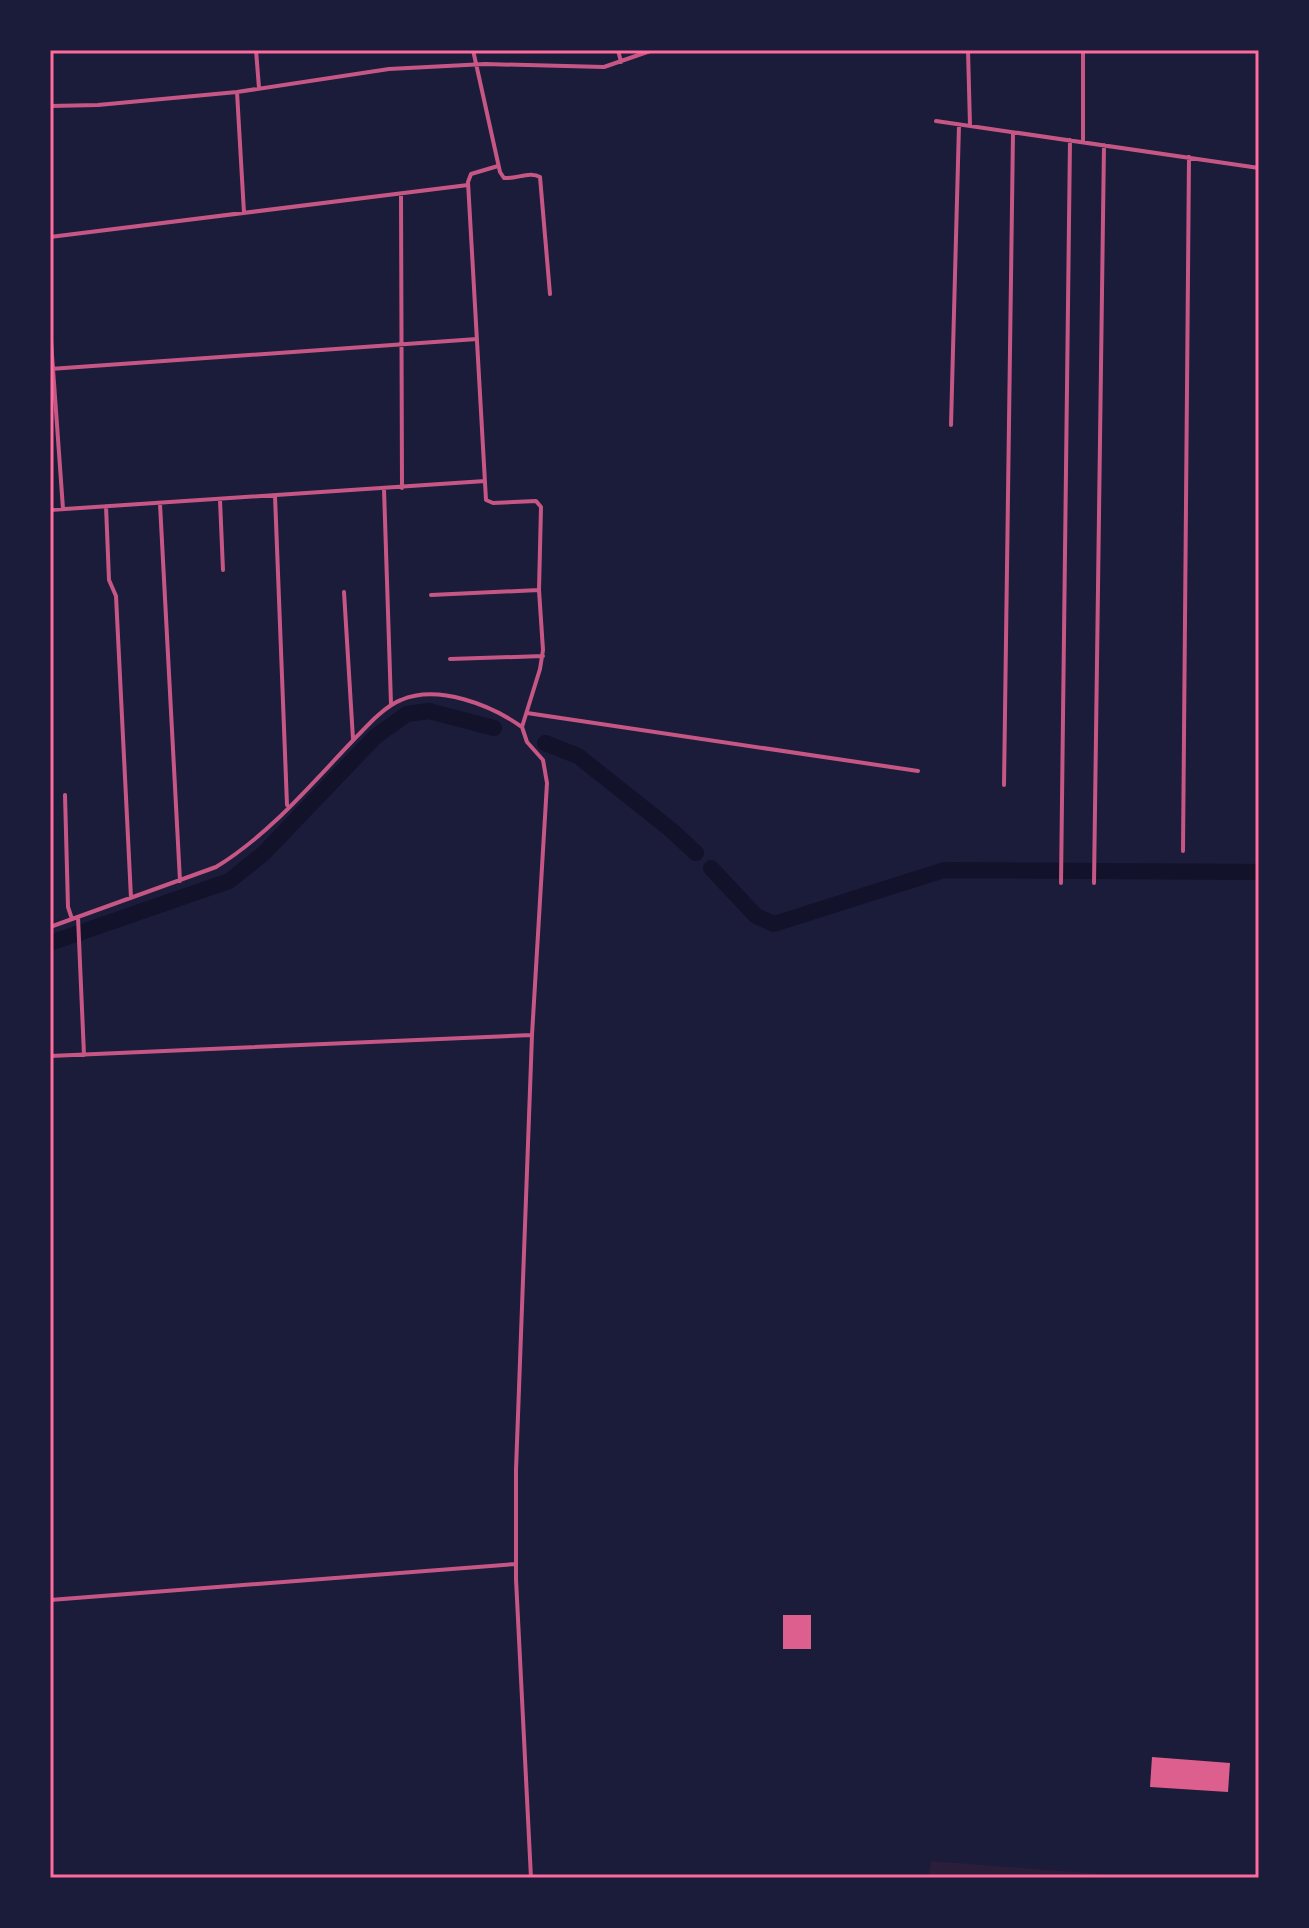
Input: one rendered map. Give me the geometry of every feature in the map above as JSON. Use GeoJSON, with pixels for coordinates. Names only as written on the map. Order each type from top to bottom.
{"type":"FeatureCollection","features":[{"type":"Feature","properties":{"kind":"street"},"geometry":{"type":"LineString","coordinates":[[256,50],[259,88]]}},
{"type":"Feature","properties":{"kind":"street"},"geometry":{"type":"LineString","coordinates":[[473,50],[498,166],[504,178],[531,174],[540,177],[550,294]]}},
{"type":"Feature","properties":{"kind":"street"},"geometry":{"type":"LineString","coordinates":[[618,50],[621,62]]}},
{"type":"Feature","properties":{"kind":"street"},"geometry":{"type":"LineString","coordinates":[[50,106],[98,105],[237,92],[373,70],[476,64],[592,68],[621,62],[653,50]]}},
{"type":"Feature","properties":{"kind":"street"},"geometry":{"type":"LineString","coordinates":[[968,50],[970,126]]}},
{"type":"Feature","properties":{"kind":"street"},"geometry":{"type":"LineString","coordinates":[[1083,50],[1083,142]]}},
{"type":"Feature","properties":{"kind":"street"},"geometry":{"type":"LineString","coordinates":[[237,92],[244,214]]}},
{"type":"Feature","properties":{"kind":"street"},"geometry":{"type":"LineString","coordinates":[[936,121],[1259,168]]}},
{"type":"Feature","properties":{"kind":"street"},"geometry":{"type":"LineString","coordinates":[[951,425],[959,125]]}},
{"type":"Feature","properties":{"kind":"street"},"geometry":{"type":"LineString","coordinates":[[1004,785],[1013,133]]}},
{"type":"Feature","properties":{"kind":"street"},"geometry":{"type":"LineString","coordinates":[[1061,883],[1070,140]]}},
{"type":"Feature","properties":{"kind":"street"},"geometry":{"type":"LineString","coordinates":[[1094,883],[1104,145]]}},
{"type":"Feature","properties":{"kind":"street"},"geometry":{"type":"LineString","coordinates":[[1183,851],[1189,157]]}},
{"type":"Feature","properties":{"kind":"street"},"geometry":{"type":"LineString","coordinates":[[498,166],[471,174],[468,185],[485,481],[488,503],[540,503],[539,590],[543,656],[522,727],[527,742],[543,760],[547,783],[532,1035],[516,1470],[516,1564],[531,1878]]}},
{"type":"Feature","properties":{"kind":"street"},"geometry":{"type":"LineString","coordinates":[[50,237],[468,185]]}},
{"type":"Feature","properties":{"kind":"street"},"geometry":{"type":"LineString","coordinates":[[401,194],[402,488]]}},
{"type":"Feature","properties":{"kind":"street"},"geometry":{"type":"LineString","coordinates":[[50,327],[63,509]]}},
{"type":"Feature","properties":{"kind":"street"},"geometry":{"type":"LineString","coordinates":[[52,369],[477,339]]}},
{"type":"Feature","properties":{"kind":"street"},"geometry":{"type":"LineString","coordinates":[[50,510],[485,481]]}},
{"type":"Feature","properties":{"kind":"street"},"geometry":{"type":"LineString","coordinates":[[384,489],[391,704]]}},
{"type":"Feature","properties":{"kind":"street"},"geometry":{"type":"LineString","coordinates":[[275,496],[287,807]]}},
{"type":"Feature","properties":{"kind":"street"},"geometry":{"type":"LineString","coordinates":[[220,500],[223,570]]}},
{"type":"Feature","properties":{"kind":"street"},"geometry":{"type":"LineString","coordinates":[[160,504],[180,881]]}},
{"type":"Feature","properties":{"kind":"street"},"geometry":{"type":"LineString","coordinates":[[106,506],[109,580],[116,596],[131,898]]}},
{"type":"Feature","properties":{"kind":"street"},"geometry":{"type":"LineString","coordinates":[[431,595],[539,590]]}},
{"type":"Feature","properties":{"kind":"street"},"geometry":{"type":"LineString","coordinates":[[344,592],[353,739]]}},
{"type":"Feature","properties":{"kind":"street"},"geometry":{"type":"LineString","coordinates":[[450,659],[543,656]]}},
{"type":"Feature","properties":{"kind":"street"},"geometry":{"type":"LineString","coordinates":[[50,927],[216,867],[239,853],[263,833],[391,704],[414,696],[437,695],[495,711],[522,727]]}},
{"type":"Feature","properties":{"kind":"street"},"geometry":{"type":"LineString","coordinates":[[527,713],[918,771]]}},
{"type":"Feature","properties":{"kind":"street"},"geometry":{"type":"LineString","coordinates":[[65,795],[68,907],[78,927],[84,1055]]}},
{"type":"Feature","properties":{"kind":"street"},"geometry":{"type":"LineString","coordinates":[[50,1056],[532,1035]]}},
{"type":"Feature","properties":{"kind":"street"},"geometry":{"type":"LineString","coordinates":[[50,1600],[516,1564]]}},
{"type":"Feature","properties":{"kind":"shaded area"},"geometry":{"type":"Polygon","coordinates":[[[931,1861],[1154,1878],[928,1878],[931,1861]]]}},
{"type":"Feature","properties":{"kind":"building"},"geometry":{"type":"Polygon","coordinates":[[[783,1615],[811,1615],[811,1649],[783,1649],[783,1615]]]}},
{"type":"Feature","properties":{"kind":"building"},"geometry":{"type":"Polygon","coordinates":[[[1152,1757],[1230,1763],[1228,1792],[1150,1787],[1152,1757]]]}},
{"type":"Feature","properties":{"kind":"waterway"},"geometry":{"type":"LineString","coordinates":[[50,943],[229,881],[263,854],[376,736],[407,714],[429,711],[494,728]]}},
{"type":"Feature","properties":{"kind":"waterway"},"geometry":{"type":"LineString","coordinates":[[545,743],[578,756],[696,853]]}},
{"type":"Feature","properties":{"kind":"waterway"},"geometry":{"type":"LineString","coordinates":[[711,868],[756,916],[774,924],[944,870],[1259,872]]}}]}
